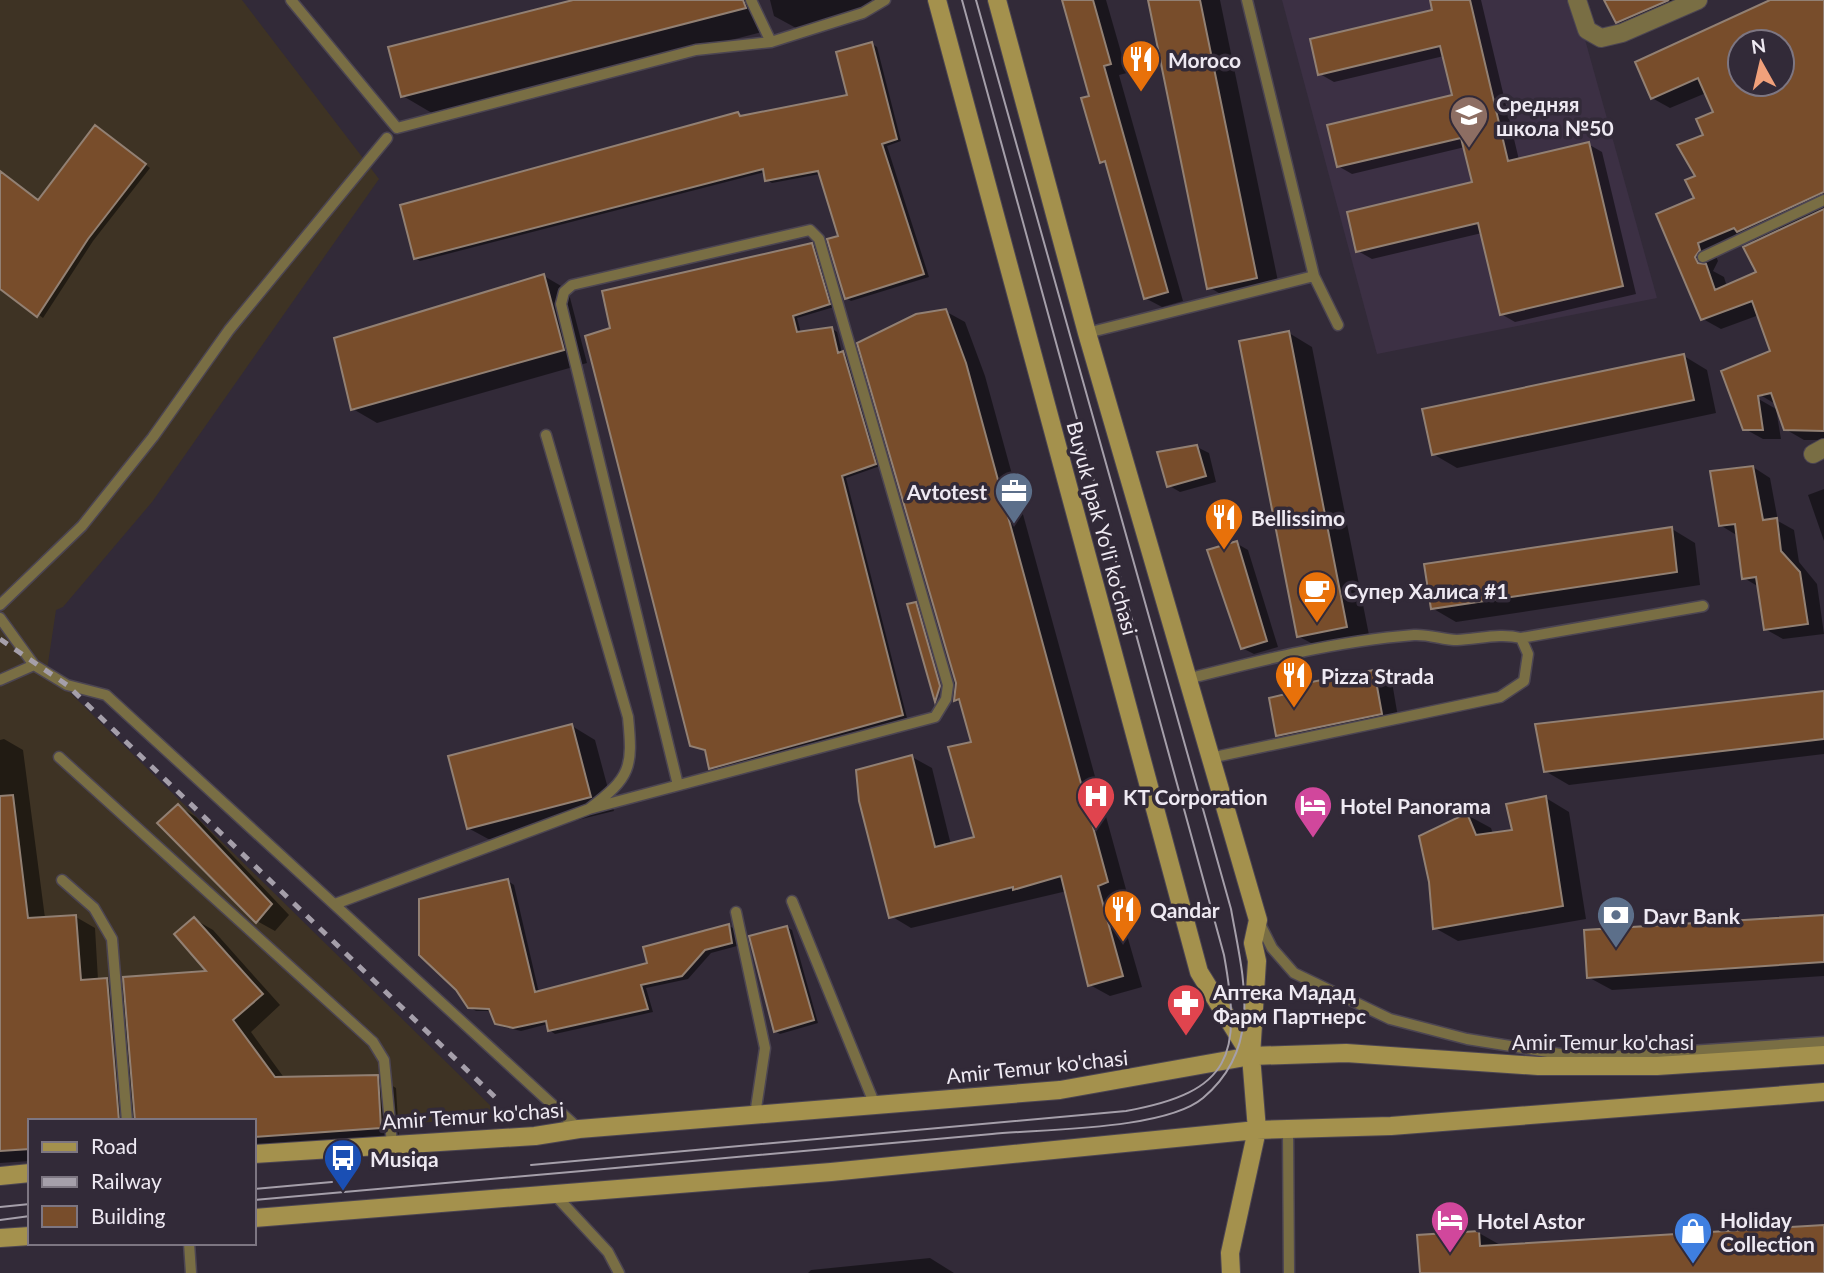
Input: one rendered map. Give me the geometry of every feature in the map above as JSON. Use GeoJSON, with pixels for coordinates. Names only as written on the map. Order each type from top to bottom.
{"type":"FeatureCollection","features":[{"type":"Feature","properties":{"kind":"main road","name":"Buyuk Ipak Yo'li ko'chasi"},"geometry":{"type":"LineString","coordinates":[[937,0],[1199,972],[1251,1056]]}},
{"type":"Feature","properties":{"kind":"main road","name":"Buyuk Ipak Yo'li ko'chasi"},"geometry":{"type":"LineString","coordinates":[[997,0],[1087,333],[1258,920],[1253,943],[1257,961],[1251,1056],[1257,1130],[1230,1253],[1231,1273]]}},
{"type":"Feature","properties":{"kind":"main road","name":"Amir Temur ko'chasi"},"geometry":{"type":"LineString","coordinates":[[256,1154],[535,1136],[579,1129],[1060,1090],[1251,1056],[1346,1053],[1552,1066],[1657,1066],[1824,1055]]}},
{"type":"Feature","properties":{"kind":"main road"},"geometry":{"type":"LineString","coordinates":[[256,1218],[831,1172],[1257,1130],[1391,1126],[1824,1092]]}},
{"type":"Feature","properties":{"kind":"main road"},"geometry":{"type":"LineString","coordinates":[[0,1176],[28,1173]]}},
{"type":"Feature","properties":{"kind":"main road"},"geometry":{"type":"LineString","coordinates":[[0,1238],[28,1236]]}},
{"type":"Feature","properties":{"kind":"street"},"geometry":{"type":"LineString","coordinates":[[1577,0],[1587,30],[1601,38],[1622,33],[1698,0]]}},
{"type":"Feature","properties":{"kind":"lane"},"geometry":{"type":"LineString","coordinates":[[291,0],[397,128],[696,50],[771,42],[863,13],[885,0]]}},
{"type":"Feature","properties":{"kind":"lane"},"geometry":{"type":"LineString","coordinates":[[751,0],[771,42]]}},
{"type":"Feature","properties":{"kind":"lane"},"geometry":{"type":"LineString","coordinates":[[1247,0],[1314,276],[1338,325]]}},
{"type":"Feature","properties":{"kind":"lane"},"geometry":{"type":"LineString","coordinates":[[0,605],[82,526],[153,438],[229,330],[387,138]]}},
{"type":"Feature","properties":{"kind":"lane"},"geometry":{"type":"LineString","coordinates":[[1703,257],[1824,200]]}},
{"type":"Feature","properties":{"kind":"lane"},"geometry":{"type":"LineString","coordinates":[[335,904],[589,808],[678,785],[935,717],[946,699],[948,685],[819,239],[810,230],[572,285],[564,292],[561,304],[678,785]]}},
{"type":"Feature","properties":{"kind":"lane"},"geometry":{"type":"LineString","coordinates":[[1087,333],[1314,276]]}},
{"type":"Feature","properties":{"kind":"lane"},"geometry":{"type":"LineString","coordinates":[[546,435],[628,717],[632,756],[619,786],[589,808]]}},
{"type":"Feature","properties":{"kind":"lane"},"geometry":{"type":"LineString","coordinates":[[1187,679],[1290,653],[1360,640],[1419,635],[1453,640],[1506,634],[1521,638],[1703,606]]}},
{"type":"Feature","properties":{"kind":"lane"},"geometry":{"type":"LineString","coordinates":[[0,618],[34,665],[67,685],[106,695],[579,1129]]}},
{"type":"Feature","properties":{"kind":"lane"},"geometry":{"type":"LineString","coordinates":[[1210,758],[1500,697],[1524,681],[1528,654],[1521,638]]}},
{"type":"Feature","properties":{"kind":"lane"},"geometry":{"type":"LineString","coordinates":[[0,680],[34,665]]}},
{"type":"Feature","properties":{"kind":"lane"},"geometry":{"type":"LineString","coordinates":[[59,757],[373,1042],[383,1060],[392,1144]]}},
{"type":"Feature","properties":{"kind":"lane"},"geometry":{"type":"LineString","coordinates":[[62,880],[94,908],[112,939],[127,1119]]}},
{"type":"Feature","properties":{"kind":"lane"},"geometry":{"type":"LineString","coordinates":[[792,901],[875,1105]]}},
{"type":"Feature","properties":{"kind":"lane"},"geometry":{"type":"LineString","coordinates":[[736,912],[765,1048],[755,1115]]}},
{"type":"Feature","properties":{"kind":"lane"},"geometry":{"type":"LineString","coordinates":[[1258,920],[1272,948],[1294,973],[1390,1019],[1466,1039],[1585,1058],[1824,1042]]}},
{"type":"Feature","properties":{"kind":"lane"},"geometry":{"type":"LineString","coordinates":[[1288,1131],[1289,1273]]}},
{"type":"Feature","properties":{"kind":"lane"},"geometry":{"type":"LineString","coordinates":[[555,1195],[608,1252],[619,1273]]}},
{"type":"Feature","properties":{"kind":"lane"},"geometry":{"type":"LineString","coordinates":[[189,1245],[191,1273]]}},
{"type":"Feature","properties":{"kind":"shaded area"},"geometry":{"type":"Polygon","coordinates":[[[0,0],[242,0],[379,179],[152,502],[63,607],[56,610],[47,670],[501,1116],[256,1137],[256,1119],[28,1119],[28,1149],[0,1151],[0,0]]]}},
{"type":"Feature","properties":{"kind":"shaded area","name":"Средняя школа №50"},"geometry":{"type":"Polygon","coordinates":[[[1282,0],[1574,0],[1657,298],[1377,354],[1282,0]]]}},
{"type":"Feature","properties":{"kind":"building"},"geometry":{"type":"Polygon","coordinates":[[[573,0],[743,0],[746,8],[401,97],[388,47],[573,0]]]}},
{"type":"Feature","properties":{"kind":"building"},"geometry":{"type":"Polygon","coordinates":[[[1062,0],[1093,0],[1111,64],[1104,66],[1168,292],[1144,299],[1105,161],[1100,163],[1081,98],[1089,96],[1062,0]]]}},
{"type":"Feature","properties":{"kind":"building"},"geometry":{"type":"Polygon","coordinates":[[[1148,0],[1200,0],[1257,278],[1207,289],[1148,0]]]}},
{"type":"Feature","properties":{"kind":"building"},"geometry":{"type":"Polygon","coordinates":[[[1430,0],[1470,0],[1508,161],[1589,142],[1623,286],[1500,315],[1478,223],[1356,252],[1347,212],[1472,182],[1461,138],[1337,167],[1327,125],[1452,95],[1440,46],[1318,75],[1310,39],[1432,10],[1430,0]]]}},
{"type":"Feature","properties":{"kind":"building"},"geometry":{"type":"Polygon","coordinates":[[[1604,0],[1669,0],[1616,23],[1604,0]]]}},
{"type":"Feature","properties":{"kind":"building"},"geometry":{"type":"Polygon","coordinates":[[[1770,0],[1824,0],[1824,192],[1737,232],[1734,228],[1698,243],[1700,250],[1695,257],[1698,263],[1706,264],[1715,290],[1756,272],[1743,247],[1824,209],[1824,431],[1784,430],[1771,393],[1758,396],[1763,430],[1743,430],[1721,371],[1770,351],[1752,301],[1701,320],[1656,214],[1694,198],[1685,180],[1695,176],[1677,145],[1703,135],[1696,119],[1713,112],[1698,78],[1651,99],[1635,62],[1770,0]]]}},
{"type":"Feature","properties":{"kind":"building"},"geometry":{"type":"Polygon","coordinates":[[[872,42],[897,139],[882,144],[924,274],[845,299],[827,239],[838,236],[818,171],[765,181],[763,169],[414,259],[400,205],[738,112],[740,116],[847,95],[836,52],[872,42]]]}},
{"type":"Feature","properties":{"kind":"building"},"geometry":{"type":"Polygon","coordinates":[[[95,125],[146,164],[88,239],[37,317],[0,289],[0,171],[38,200],[95,125]]]}},
{"type":"Feature","properties":{"kind":"building"},"geometry":{"type":"Polygon","coordinates":[[[812,243],[830,304],[793,316],[797,332],[832,327],[838,353],[843,351],[876,464],[842,476],[903,715],[709,769],[705,750],[690,746],[585,336],[610,328],[602,291],[812,243]]]}},
{"type":"Feature","properties":{"kind":"building"},"geometry":{"type":"Polygon","coordinates":[[[544,274],[564,350],[351,410],[334,338],[544,274]]]}},
{"type":"Feature","properties":{"kind":"building"},"geometry":{"type":"Polygon","coordinates":[[[946,309],[966,363],[1108,882],[1098,886],[1123,976],[1088,986],[1061,876],[1013,890],[1013,887],[889,918],[859,801],[856,770],[912,755],[935,847],[974,837],[948,747],[971,742],[959,699],[954,701],[956,683],[857,343],[916,314],[946,309]]]}},
{"type":"Feature","properties":{"kind":"building"},"geometry":{"type":"Polygon","coordinates":[[[1289,331],[1347,627],[1297,637],[1239,341],[1289,331]]]}},
{"type":"Feature","properties":{"kind":"building"},"geometry":{"type":"Polygon","coordinates":[[[1684,354],[1694,400],[1432,455],[1422,409],[1684,354]]]}},
{"type":"Feature","properties":{"kind":"building"},"geometry":{"type":"Polygon","coordinates":[[[1197,445],[1206,476],[1167,487],[1157,452],[1197,445]]]}},
{"type":"Feature","properties":{"kind":"building"},"geometry":{"type":"Polygon","coordinates":[[[1753,466],[1763,520],[1777,518],[1781,551],[1800,572],[1808,624],[1764,630],[1756,577],[1742,579],[1735,524],[1719,526],[1710,471],[1753,466]]]}},
{"type":"Feature","properties":{"kind":"building"},"geometry":{"type":"Polygon","coordinates":[[[1672,527],[1677,572],[1431,609],[1424,564],[1672,527]]]}},
{"type":"Feature","properties":{"kind":"building"},"geometry":{"type":"Polygon","coordinates":[[[1237,541],[1267,641],[1241,649],[1207,550],[1237,541]]]}},
{"type":"Feature","properties":{"kind":"building"},"geometry":{"type":"Polygon","coordinates":[[[916,602],[940,686],[935,702],[907,604],[916,602]]]}},
{"type":"Feature","properties":{"kind":"building"},"geometry":{"type":"Polygon","coordinates":[[[1374,670],[1382,714],[1276,736],[1269,698],[1307,689],[1306,683],[1374,670]]]}},
{"type":"Feature","properties":{"kind":"building"},"geometry":{"type":"Polygon","coordinates":[[[1824,691],[1824,739],[1544,772],[1535,724],[1824,691]]]}},
{"type":"Feature","properties":{"kind":"building"},"geometry":{"type":"Polygon","coordinates":[[[572,724],[591,797],[467,829],[448,756],[572,724]]]}},
{"type":"Feature","properties":{"kind":"building"},"geometry":{"type":"Polygon","coordinates":[[[13,795],[28,918],[76,915],[81,980],[107,978],[119,1119],[28,1119],[28,1149],[0,1151],[0,796],[13,795]]]}},
{"type":"Feature","properties":{"kind":"building"},"geometry":{"type":"Polygon","coordinates":[[[1546,796],[1563,906],[1433,929],[1429,882],[1419,836],[1467,813],[1476,835],[1512,830],[1506,804],[1546,796]]]}},
{"type":"Feature","properties":{"kind":"building"},"geometry":{"type":"Polygon","coordinates":[[[178,804],[272,904],[256,923],[157,823],[178,804]]]}},
{"type":"Feature","properties":{"kind":"building"},"geometry":{"type":"Polygon","coordinates":[[[508,879],[535,992],[647,963],[643,947],[729,924],[732,943],[705,950],[682,976],[641,985],[648,1009],[548,1031],[546,1021],[513,1028],[495,1024],[489,1009],[468,1008],[456,990],[419,955],[419,899],[508,879]]]}},
{"type":"Feature","properties":{"kind":"building"},"geometry":{"type":"Polygon","coordinates":[[[1824,915],[1824,962],[1587,978],[1584,930],[1824,915]]]}},
{"type":"Feature","properties":{"kind":"building"},"geometry":{"type":"Polygon","coordinates":[[[194,917],[263,994],[233,1020],[275,1077],[378,1075],[381,1128],[256,1137],[256,1119],[135,1119],[123,977],[206,971],[174,934],[194,917]]]}},
{"type":"Feature","properties":{"kind":"building"},"geometry":{"type":"Polygon","coordinates":[[[787,926],[814,1020],[774,1032],[749,936],[787,926]]]}},
{"type":"Feature","properties":{"kind":"building"},"geometry":{"type":"Polygon","coordinates":[[[1824,1225],[1824,1273],[1420,1273],[1417,1235],[1479,1231],[1480,1246],[1824,1225]]]}},
{"type":"Feature","properties":{"kind":"tram line"},"geometry":{"type":"LineString","coordinates":[[531,1165],[1126,1111],[1189,1093],[1208,1080],[1222,1063],[1229,1043],[1231,1019],[1224,955],[962,0]]}},
{"type":"Feature","properties":{"kind":"tram line"},"geometry":{"type":"LineString","coordinates":[[256,1200],[1133,1122],[1185,1109],[1203,1098],[1222,1078],[1235,1057],[1242,1034],[1244,1010],[1240,960],[1231,909],[976,0]]}},
{"type":"Feature","properties":{"kind":"tram line"},"geometry":{"type":"LineString","coordinates":[[256,1189],[332,1182]]}},
{"type":"Feature","properties":{"kind":"tram line"},"geometry":{"type":"LineString","coordinates":[[0,1207],[28,1204]]}},
{"type":"Feature","properties":{"kind":"tram line"},"geometry":{"type":"LineString","coordinates":[[0,1220],[28,1216]]}},
{"type":"Feature","properties":{"kind":"railway"},"geometry":{"type":"LineString","coordinates":[[0,639],[67,685],[498,1100]]}},
{"type":"Feature","properties":{"kind":"place","name":"Moroco"},"geometry":{"type":"Point","coordinates":[1141,93]}},
{"type":"Feature","properties":{"kind":"place","name":"Средняя школа №50"},"geometry":{"type":"Point","coordinates":[1469,149]}},
{"type":"Feature","properties":{"kind":"place","name":"Avtotest"},"geometry":{"type":"Point","coordinates":[1014,525]}},
{"type":"Feature","properties":{"kind":"place","name":"Bellissimo"},"geometry":{"type":"Point","coordinates":[1224,551]}},
{"type":"Feature","properties":{"kind":"place","name":"Супер Халиса #1"},"geometry":{"type":"Point","coordinates":[1317,624]}},
{"type":"Feature","properties":{"kind":"place","name":"Pizza Strada"},"geometry":{"type":"Point","coordinates":[1294,709]}},
{"type":"Feature","properties":{"kind":"place","name":"KT Corporation"},"geometry":{"type":"Point","coordinates":[1096,830]}},
{"type":"Feature","properties":{"kind":"place","name":"Hotel Panorama"},"geometry":{"type":"Point","coordinates":[1313,839]}},
{"type":"Feature","properties":{"kind":"place","name":"Qandar"},"geometry":{"type":"Point","coordinates":[1123,943]}},
{"type":"Feature","properties":{"kind":"place","name":"Davr Bank"},"geometry":{"type":"Point","coordinates":[1616,949]}},
{"type":"Feature","properties":{"kind":"place","name":"Аптека Мадад Фарм Партнерс"},"geometry":{"type":"Point","coordinates":[1186,1037]}},
{"type":"Feature","properties":{"kind":"place","name":"Musiqa"},"geometry":{"type":"Point","coordinates":[343,1192]}},
{"type":"Feature","properties":{"kind":"place","name":"Hotel Astor"},"geometry":{"type":"Point","coordinates":[1450,1254]}},
{"type":"Feature","properties":{"kind":"place","name":"Holiday Collection"},"geometry":{"type":"Point","coordinates":[1693,1265]}}]}
